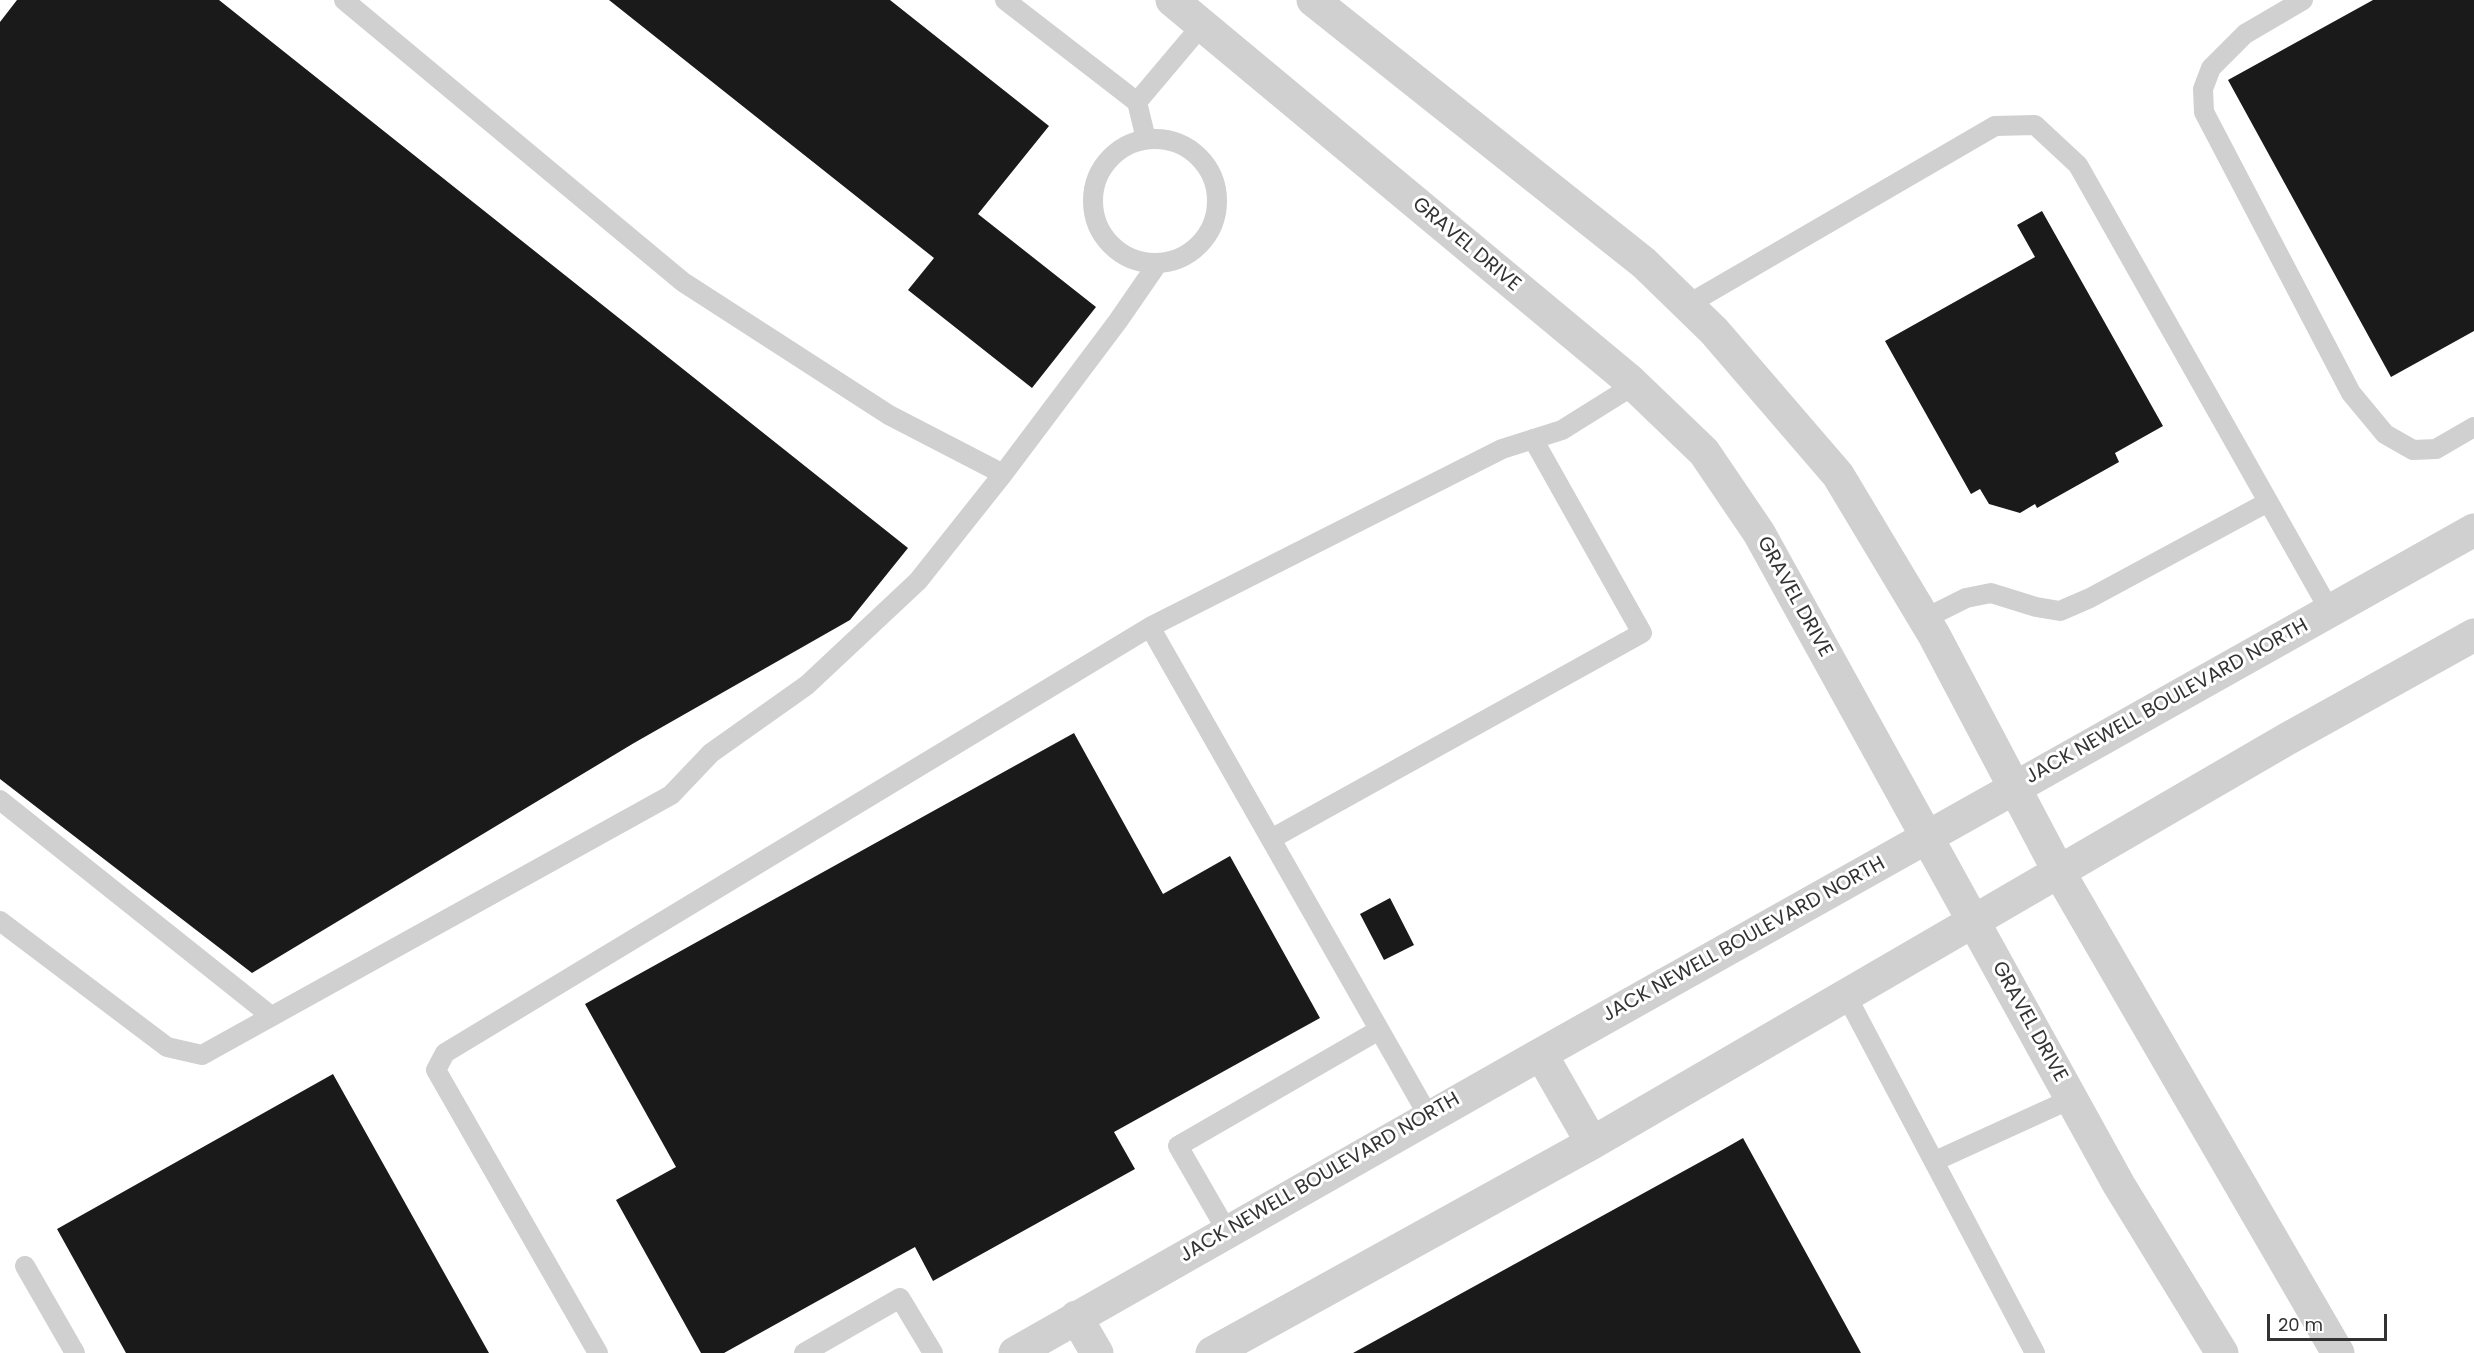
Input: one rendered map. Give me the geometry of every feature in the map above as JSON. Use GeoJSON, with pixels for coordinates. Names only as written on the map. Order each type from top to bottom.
{"type":"FeatureCollection","features":[{"type":"Feature","properties":{"kind":"street","name":"GRAVEL DRIVE"},"geometry":{"type":"LineString","coordinates":[[1172,0],[1634,385],[1704,452],[1759,533],[2119,1185],[2222,1353]]}},
{"type":"Feature","properties":{"kind":"street"},"geometry":{"type":"LineString","coordinates":[[1313,0],[1644,263],[1714,331],[1838,475],[1924,619],[2060,872],[2338,1353]]}},
{"type":"Feature","properties":{"kind":"street","name":"JACK NEWELL BOULEVARD NORTH"},"geometry":{"type":"LineString","coordinates":[[1015,1353],[2014,787],[2474,530]]}},
{"type":"Feature","properties":{"kind":"street"},"geometry":{"type":"LineString","coordinates":[[1229,1349],[1592,1143],[2287,739],[2474,635]]}},
{"type":"Feature","properties":{"kind":"street"},"geometry":{"type":"LineString","coordinates":[[1541,1054],[1592,1143]]}},
{"type":"Feature","properties":{"kind":"street"},"geometry":{"type":"LineString","coordinates":[[1076,1317],[1097,1353]]}},
{"type":"Feature","properties":{"kind":"lane"},"geometry":{"type":"LineString","coordinates":[[344,0],[683,282],[889,415],[1003,474]]}},
{"type":"Feature","properties":{"kind":"lane"},"geometry":{"type":"LineString","coordinates":[[1005,0],[1137,102],[1146,139]]}},
{"type":"Feature","properties":{"kind":"lane"},"geometry":{"type":"LineString","coordinates":[[2303,0],[2245,34],[2211,68],[2203,89],[2204,112],[2351,393],[2385,434],[2413,450],[2436,449],[2474,427]]}},
{"type":"Feature","properties":{"kind":"lane"},"geometry":{"type":"LineString","coordinates":[[1137,102],[1203,25]]}},
{"type":"Feature","properties":{"kind":"lane"},"geometry":{"type":"LineString","coordinates":[[1687,305],[1995,126],[2035,125],[2078,165],[2330,611]]}},
{"type":"Feature","properties":{"kind":"lane"},"geometry":{"type":"LineString","coordinates":[[1146,139],[1166,139],[1185,146],[1201,159],[1212,175],[1217,195],[1215,215],[1208,233],[1195,249],[1178,259],[1158,263],[1137,261],[1118,252],[1103,237],[1094,218],[1092,198],[1097,176],[1108,159],[1125,146],[1146,139]]}},
{"type":"Feature","properties":{"kind":"lane"},"geometry":{"type":"LineString","coordinates":[[0,921],[167,1047],[202,1055],[671,795],[711,753],[807,685],[918,581],[1003,474],[1118,321],[1158,263]]}},
{"type":"Feature","properties":{"kind":"lane"},"geometry":{"type":"LineString","coordinates":[[598,1353],[436,1070],[445,1053],[1150,627],[1502,449],[1562,430],[1634,385]]}},
{"type":"Feature","properties":{"kind":"lane"},"geometry":{"type":"LineString","coordinates":[[1271,839],[1642,633],[1533,439]]}},
{"type":"Feature","properties":{"kind":"lane"},"geometry":{"type":"LineString","coordinates":[[1924,619],[1966,598],[1991,593],[2036,607],[2060,610],[2090,598],[2268,502]]}},
{"type":"Feature","properties":{"kind":"lane"},"geometry":{"type":"LineString","coordinates":[[1150,627],[1429,1117]]}},
{"type":"Feature","properties":{"kind":"lane"},"geometry":{"type":"LineString","coordinates":[[0,801],[271,1016]]}},
{"type":"Feature","properties":{"kind":"lane"},"geometry":{"type":"LineString","coordinates":[[1846,995],[2035,1353]]}},
{"type":"Feature","properties":{"kind":"lane"},"geometry":{"type":"LineString","coordinates":[[1227,1231],[1178,1146],[1379,1030]]}},
{"type":"Feature","properties":{"kind":"lane"},"geometry":{"type":"LineString","coordinates":[[1935,1161],[2071,1099]]}},
{"type":"Feature","properties":{"kind":"lane"},"geometry":{"type":"LineString","coordinates":[[25,1266],[75,1353]]}},
{"type":"Feature","properties":{"kind":"lane"},"geometry":{"type":"LineString","coordinates":[[804,1353],[900,1298],[933,1353]]}},
{"type":"Feature","properties":{"kind":"building"},"geometry":{"type":"Polygon","coordinates":[[[17,0],[219,0],[908,548],[850,620],[634,743],[252,973],[0,779],[0,22],[17,0]]]}},
{"type":"Feature","properties":{"kind":"building"},"geometry":{"type":"Polygon","coordinates":[[[609,0],[890,0],[1049,126],[978,214],[1096,307],[1032,388],[908,290],[934,258],[609,0]]]}},
{"type":"Feature","properties":{"kind":"building"},"geometry":{"type":"Polygon","coordinates":[[[2373,0],[2474,0],[2474,331],[2391,377],[2228,80],[2373,0]]]}},
{"type":"Feature","properties":{"kind":"building"},"geometry":{"type":"Polygon","coordinates":[[[2042,211],[2163,426],[2115,453],[2119,462],[2037,508],[2035,504],[2020,513],[1989,504],[1980,489],[1971,494],[1885,341],[2035,257],[2017,225],[2042,211]]]}},
{"type":"Feature","properties":{"kind":"building"},"geometry":{"type":"Polygon","coordinates":[[[1074,733],[1163,894],[1230,856],[1320,1018],[1114,1132],[1135,1169],[933,1281],[915,1247],[724,1353],[701,1353],[616,1200],[676,1167],[585,1004],[1074,733]]]}},
{"type":"Feature","properties":{"kind":"building"},"geometry":{"type":"Polygon","coordinates":[[[1390,898],[1414,945],[1384,960],[1360,914],[1390,898]]]}},
{"type":"Feature","properties":{"kind":"building"},"geometry":{"type":"Polygon","coordinates":[[[333,1074],[489,1353],[126,1353],[57,1229],[333,1074]]]}},
{"type":"Feature","properties":{"kind":"building"},"geometry":{"type":"Polygon","coordinates":[[[1743,1138],[1861,1353],[1353,1353],[1722,1150],[1743,1138]]]}}]}
